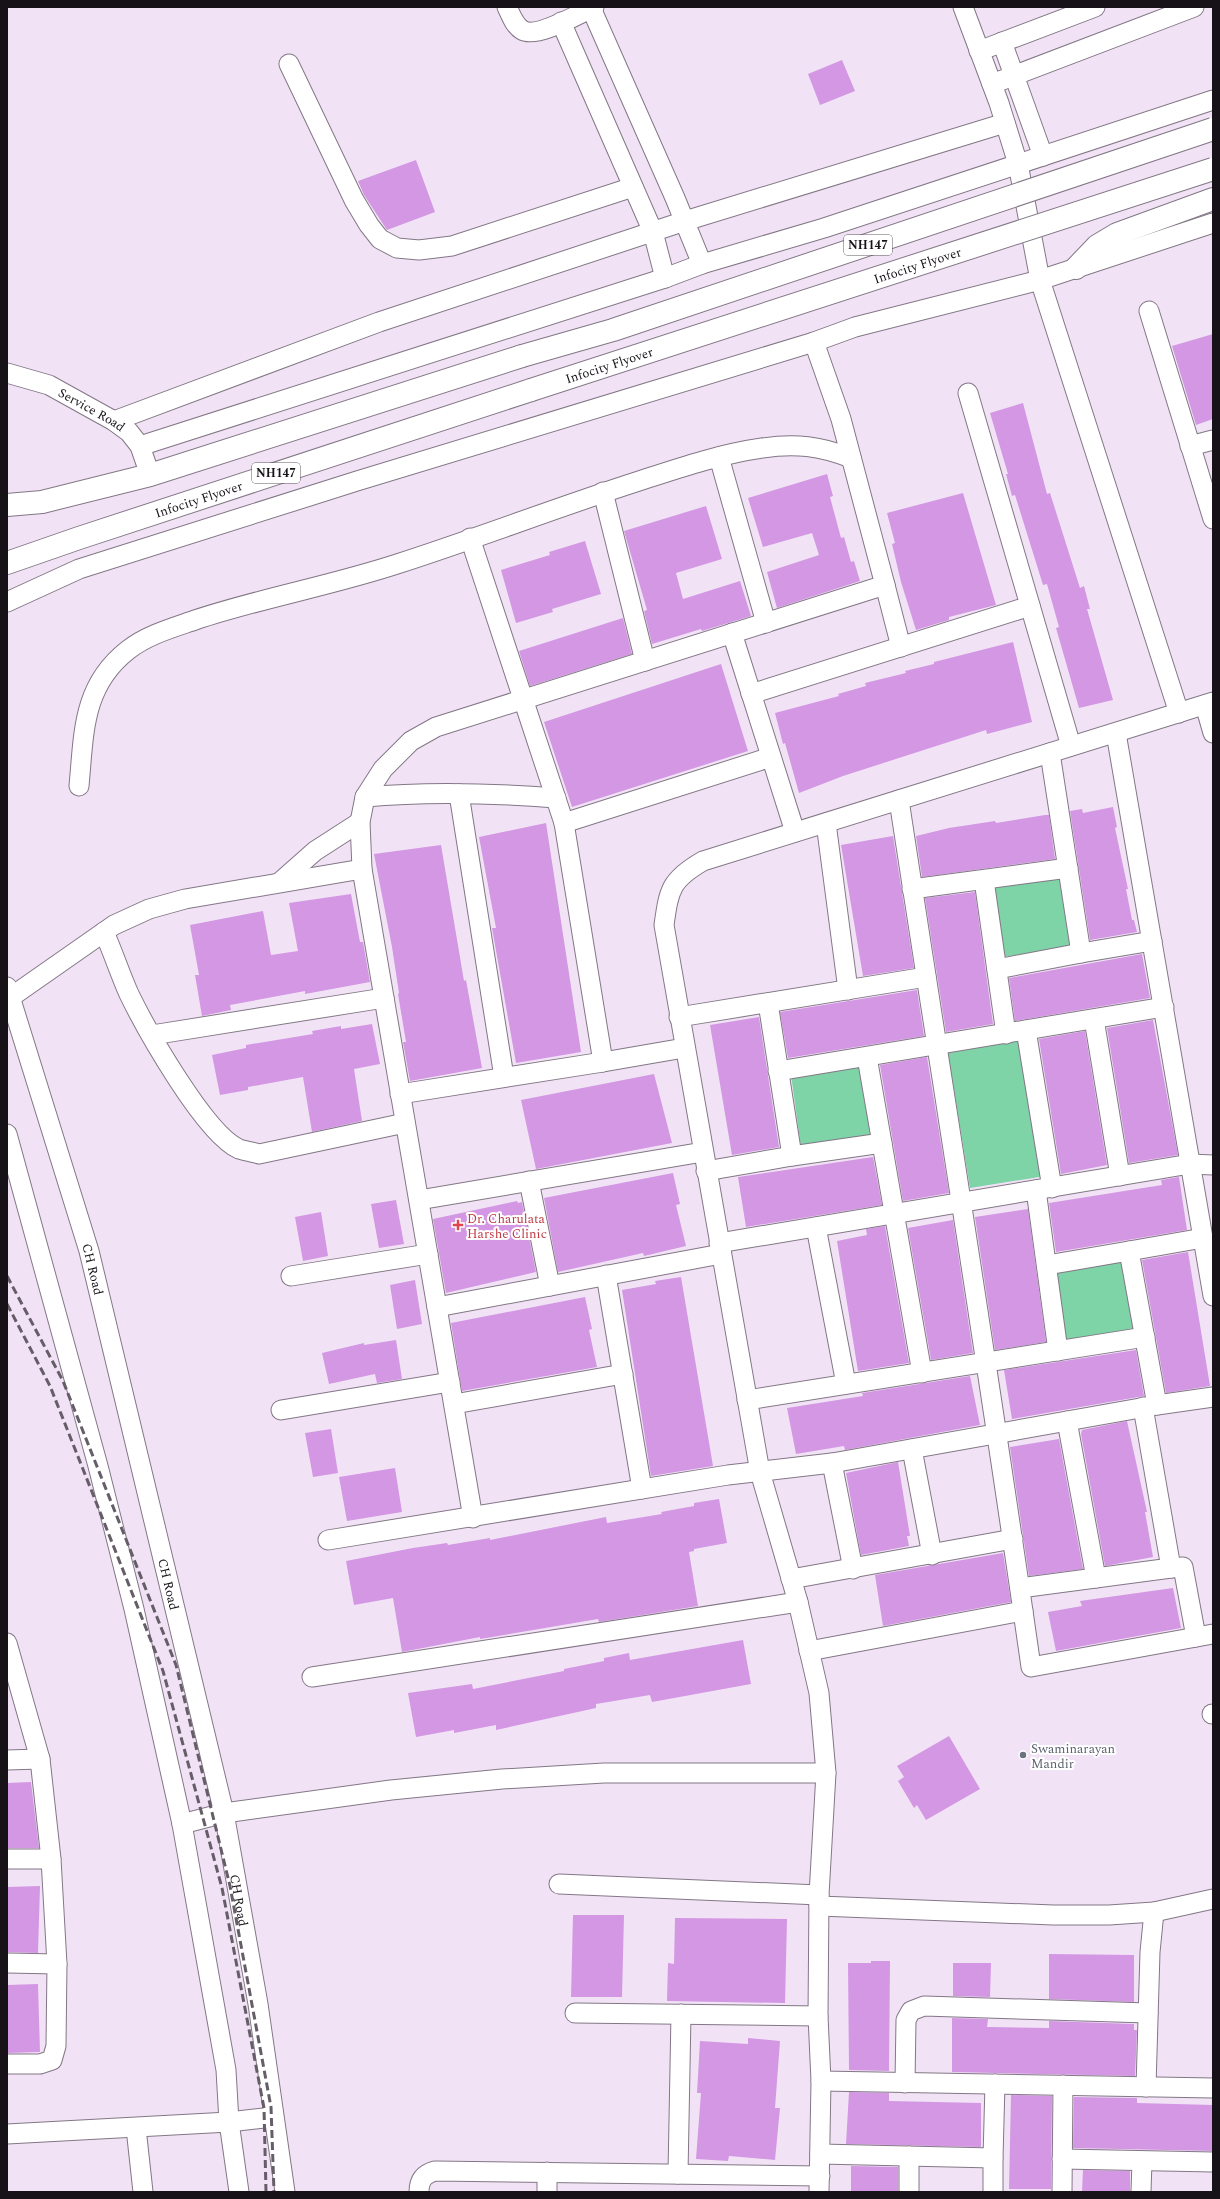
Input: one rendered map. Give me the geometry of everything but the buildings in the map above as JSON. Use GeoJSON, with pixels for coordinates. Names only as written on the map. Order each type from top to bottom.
{"type":"FeatureCollection","features":[{"type":"Feature","properties":{"kind":"highway","name":"NH147"},"geometry":{"type":"LineString","coordinates":[[7,505],[42,502],[150,475],[522,356],[613,330],[1213,129]]}},
{"type":"Feature","properties":{"kind":"highway","name":"Infocity Flyover"},"geometry":{"type":"LineString","coordinates":[[7,563],[531,390],[1213,169]]}},
{"type":"Feature","properties":{"kind":"highway"},"geometry":{"type":"LineString","coordinates":[[1076,268],[1097,246],[1117,234],[1213,199]]}},
{"type":"Feature","properties":{"kind":"street"},"geometry":{"type":"LineString","coordinates":[[507,7],[514,22],[521,29],[529,33],[541,31],[592,8],[685,221],[702,264]]}},
{"type":"Feature","properties":{"kind":"street"},"geometry":{"type":"LineString","coordinates":[[963,7],[992,84],[1018,164],[1040,280],[1179,713]]}},
{"type":"Feature","properties":{"kind":"street"},"geometry":{"type":"LineString","coordinates":[[979,51],[1095,7]]}},
{"type":"Feature","properties":{"kind":"street"},"geometry":{"type":"LineString","coordinates":[[992,84],[1194,7]]}},
{"type":"Feature","properties":{"kind":"street"},"geometry":{"type":"LineString","coordinates":[[561,22],[653,232],[665,278]]}},
{"type":"Feature","properties":{"kind":"street"},"geometry":{"type":"LineString","coordinates":[[1002,42],[1043,156]]}},
{"type":"Feature","properties":{"kind":"street"},"geometry":{"type":"LineString","coordinates":[[289,64],[354,200],[369,225],[380,239],[397,248],[419,250],[452,246],[633,187]]}},
{"type":"Feature","properties":{"kind":"street"},"geometry":{"type":"LineString","coordinates":[[140,446],[665,278],[702,264],[824,228],[1213,100]]}},
{"type":"Feature","properties":{"kind":"street"},"geometry":{"type":"LineString","coordinates":[[114,421],[379,322],[685,221],[1005,123]]}},
{"type":"Feature","properties":{"kind":"street"},"geometry":{"type":"LineString","coordinates":[[7,602],[79,569],[364,479],[814,342],[855,327],[1040,280],[1213,223]]}},
{"type":"Feature","properties":{"kind":"street"},"geometry":{"type":"LineString","coordinates":[[1149,311],[1213,519]]}},
{"type":"Feature","properties":{"kind":"street"},"geometry":{"type":"LineString","coordinates":[[814,342],[841,419],[886,585],[901,647]]}},
{"type":"Feature","properties":{"kind":"street","name":"Service Road"},"geometry":{"type":"LineString","coordinates":[[7,373],[49,385],[114,421],[130,432],[140,446],[150,475]]}},
{"type":"Feature","properties":{"kind":"street"},"geometry":{"type":"LineString","coordinates":[[968,393],[1071,746]]}},
{"type":"Feature","properties":{"kind":"street"},"geometry":{"type":"LineString","coordinates":[[1190,446],[1213,440]]}},
{"type":"Feature","properties":{"kind":"street"},"geometry":{"type":"LineString","coordinates":[[79,786],[85,722],[92,696],[107,669],[129,649],[158,633],[216,613],[396,565],[603,492],[695,463],[762,448],[797,444],[823,448],[852,458]]}},
{"type":"Feature","properties":{"kind":"street"},"geometry":{"type":"LineString","coordinates":[[719,457],[766,623]]}},
{"type":"Feature","properties":{"kind":"street"},"geometry":{"type":"LineString","coordinates":[[603,492],[645,661]]}},
{"type":"Feature","properties":{"kind":"street"},"geometry":{"type":"LineString","coordinates":[[470,538],[564,823],[603,1062]]}},
{"type":"Feature","properties":{"kind":"street"},"geometry":{"type":"LineString","coordinates":[[473,1518],[362,869],[360,822],[365,797],[383,769],[411,741],[436,726],[886,585]]}},
{"type":"Feature","properties":{"kind":"street"},"geometry":{"type":"LineString","coordinates":[[752,694],[1030,606]]}},
{"type":"Feature","properties":{"kind":"street"},"geometry":{"type":"LineString","coordinates":[[732,633],[795,832]]}},
{"type":"Feature","properties":{"kind":"street"},"geometry":{"type":"LineString","coordinates":[[419,2192],[421,2180],[426,2174],[435,2171],[678,2174],[820,2184],[821,2081],[818,2016],[819,1901],[826,1773],[819,1693],[798,1602],[760,1472],[684,1048],[664,925],[669,893],[685,872],[702,861],[1209,704],[1213,733]]}},
{"type":"Feature","properties":{"kind":"street"},"geometry":{"type":"LineString","coordinates":[[1116,733],[1213,1296]]}},
{"type":"Feature","properties":{"kind":"street"},"geometry":{"type":"LineString","coordinates":[[1050,753],[1080,953]]}},
{"type":"Feature","properties":{"kind":"street"},"geometry":{"type":"LineString","coordinates":[[564,823],[771,758]]}},
{"type":"Feature","properties":{"kind":"street"},"geometry":{"type":"LineString","coordinates":[[365,797],[408,793],[556,798]]}},
{"type":"Feature","properties":{"kind":"street"},"geometry":{"type":"LineString","coordinates":[[459,794],[504,1078]]}},
{"type":"Feature","properties":{"kind":"street"},"geometry":{"type":"LineString","coordinates":[[899,800],[960,1203],[998,1434],[1031,1667],[1205,1636],[1183,1567],[1020,1588]]}},
{"type":"Feature","properties":{"kind":"street"},"geometry":{"type":"LineString","coordinates":[[280,882],[315,851],[360,822]]}},
{"type":"Feature","properties":{"kind":"street"},"geometry":{"type":"LineString","coordinates":[[826,822],[848,990]]}},
{"type":"Feature","properties":{"kind":"street"},"geometry":{"type":"LineString","coordinates":[[912,889],[1068,868]]}},
{"type":"Feature","properties":{"kind":"street"},"geometry":{"type":"LineString","coordinates":[[9,992],[114,925],[149,909],[185,899],[362,869]]}},
{"type":"Feature","properties":{"kind":"street"},"geometry":{"type":"LineString","coordinates":[[984,880],[1006,1034]]}},
{"type":"Feature","properties":{"kind":"street"},"geometry":{"type":"LineString","coordinates":[[104,932],[129,993],[152,1035],[203,1116],[224,1139],[238,1149],[259,1154],[405,1123]]}},
{"type":"Feature","properties":{"kind":"street"},"geometry":{"type":"LineString","coordinates":[[997,969],[1152,941]]}},
{"type":"Feature","properties":{"kind":"street"},"geometry":{"type":"LineString","coordinates":[[679,1017],[926,977]]}},
{"type":"Feature","properties":{"kind":"street","name":"CH Road"},"geometry":{"type":"LineString","coordinates":[[9,992],[89,1251],[224,1813],[258,2004],[273,2117],[285,2192]]}},
{"type":"Feature","properties":{"kind":"street"},"geometry":{"type":"LineString","coordinates":[[152,1035],[384,998]]}},
{"type":"Feature","properties":{"kind":"street"},"geometry":{"type":"LineString","coordinates":[[768,1003],[792,1156]]}},
{"type":"Feature","properties":{"kind":"street"},"geometry":{"type":"LineString","coordinates":[[778,1071],[1164,1008]]}},
{"type":"Feature","properties":{"kind":"street"},"geometry":{"type":"LineString","coordinates":[[1094,1019],[1120,1176]]}},
{"type":"Feature","properties":{"kind":"street"},"geometry":{"type":"LineString","coordinates":[[1026,1030],[1044,1189],[1047,1265],[1058,1351]]}},
{"type":"Feature","properties":{"kind":"street"},"geometry":{"type":"LineString","coordinates":[[400,1094],[684,1048]]}},
{"type":"Feature","properties":{"kind":"street"},"geometry":{"type":"LineString","coordinates":[[867,1057],[922,1373]]}},
{"type":"Feature","properties":{"kind":"street"},"geometry":{"type":"LineString","coordinates":[[7,1134],[98,1466],[134,1609],[182,1824],[226,2070],[229,2122],[239,2192]]}},
{"type":"Feature","properties":{"kind":"street"},"geometry":{"type":"LineString","coordinates":[[706,1172],[792,1156],[882,1143]]}},
{"type":"Feature","properties":{"kind":"street"},"geometry":{"type":"LineString","coordinates":[[418,1200],[703,1152]]}},
{"type":"Feature","properties":{"kind":"street"},"geometry":{"type":"LineString","coordinates":[[437,1306],[606,1275],[816,1227],[1190,1164],[1213,1164]]}},
{"type":"Feature","properties":{"kind":"street"},"geometry":{"type":"LineString","coordinates":[[529,1181],[550,1286]]}},
{"type":"Feature","properties":{"kind":"street"},"geometry":{"type":"LineString","coordinates":[[816,1227],[846,1384]]}},
{"type":"Feature","properties":{"kind":"street"},"geometry":{"type":"LineString","coordinates":[[1047,1265],[1204,1238]]}},
{"type":"Feature","properties":{"kind":"street"},"geometry":{"type":"LineString","coordinates":[[1129,1251],[1145,1337],[1150,1406],[1171,1568]]}},
{"type":"Feature","properties":{"kind":"street"},"geometry":{"type":"LineString","coordinates":[[291,1276],[428,1254]]}},
{"type":"Feature","properties":{"kind":"street"},"geometry":{"type":"LineString","coordinates":[[606,1275],[642,1489]]}},
{"type":"Feature","properties":{"kind":"street"},"geometry":{"type":"LineString","coordinates":[[747,1400],[1145,1337]]}},
{"type":"Feature","properties":{"kind":"street"},"geometry":{"type":"LineString","coordinates":[[454,1404],[623,1374]]}},
{"type":"Feature","properties":{"kind":"street"},"geometry":{"type":"LineString","coordinates":[[281,1410],[450,1382]]}},
{"type":"Feature","properties":{"kind":"street"},"geometry":{"type":"LineString","coordinates":[[328,1540],[473,1518],[728,1475],[832,1463],[1150,1406],[1213,1397]]}},
{"type":"Feature","properties":{"kind":"street"},"geometry":{"type":"LineString","coordinates":[[1067,1421],[1096,1578]]}},
{"type":"Feature","properties":{"kind":"street"},"geometry":{"type":"LineString","coordinates":[[912,1449],[932,1555]]}},
{"type":"Feature","properties":{"kind":"street"},"geometry":{"type":"LineString","coordinates":[[832,1463],[853,1569]]}},
{"type":"Feature","properties":{"kind":"street"},"geometry":{"type":"LineString","coordinates":[[791,1579],[932,1555],[1012,1539]]}},
{"type":"Feature","properties":{"kind":"street"},"geometry":{"type":"LineString","coordinates":[[312,1677],[798,1602]]}},
{"type":"Feature","properties":{"kind":"street"},"geometry":{"type":"LineString","coordinates":[[809,1651],[1023,1611]]}},
{"type":"Feature","properties":{"kind":"street"},"geometry":{"type":"LineString","coordinates":[[7,1643],[10,1665],[40,1759],[51,1859],[57,1964],[56,2046],[52,2060],[40,2064],[7,2064]]}},
{"type":"Feature","properties":{"kind":"street"},"geometry":{"type":"LineString","coordinates":[[7,1760],[40,1759]]}},
{"type":"Feature","properties":{"kind":"street"},"geometry":{"type":"LineString","coordinates":[[182,1824],[224,1813],[391,1790],[502,1779],[604,1773],[826,1773]]}},
{"type":"Feature","properties":{"kind":"street"},"geometry":{"type":"LineString","coordinates":[[7,1859],[51,1859]]}},
{"type":"Feature","properties":{"kind":"street"},"geometry":{"type":"LineString","coordinates":[[559,1884],[1053,1915],[1154,1912],[1213,1899]]}},
{"type":"Feature","properties":{"kind":"street"},"geometry":{"type":"LineString","coordinates":[[1146,2087],[1148,2013],[1154,1912]]}},
{"type":"Feature","properties":{"kind":"street"},"geometry":{"type":"LineString","coordinates":[[7,1963],[57,1964]]}},
{"type":"Feature","properties":{"kind":"street"},"geometry":{"type":"LineString","coordinates":[[905,2083],[906,2020],[911,2011],[924,2006],[1148,2013]]}},
{"type":"Feature","properties":{"kind":"street"},"geometry":{"type":"LineString","coordinates":[[575,2013],[818,2016]]}},
{"type":"Feature","properties":{"kind":"street"},"geometry":{"type":"LineString","coordinates":[[678,2174],[681,2014]]}},
{"type":"Feature","properties":{"kind":"street"},"geometry":{"type":"LineString","coordinates":[[821,2081],[1213,2088]]}},
{"type":"Feature","properties":{"kind":"street"},"geometry":{"type":"LineString","coordinates":[[993,2192],[995,2084]]}},
{"type":"Feature","properties":{"kind":"street"},"geometry":{"type":"LineString","coordinates":[[1062,2192],[1063,2085]]}},
{"type":"Feature","properties":{"kind":"street"},"geometry":{"type":"LineString","coordinates":[[7,2134],[136,2128],[229,2122],[273,2117]]}},
{"type":"Feature","properties":{"kind":"street"},"geometry":{"type":"LineString","coordinates":[[136,2128],[143,2192]]}},
{"type":"Feature","properties":{"kind":"street"},"geometry":{"type":"LineString","coordinates":[[820,2154],[993,2158]]}},
{"type":"Feature","properties":{"kind":"street"},"geometry":{"type":"LineString","coordinates":[[909,2156],[909,2192]]}},
{"type":"Feature","properties":{"kind":"street"},"geometry":{"type":"LineString","coordinates":[[1062,2159],[1213,2162]]}},
{"type":"Feature","properties":{"kind":"street"},"geometry":{"type":"LineString","coordinates":[[1141,2192],[1142,2161]]}},
{"type":"Feature","properties":{"kind":"street"},"geometry":{"type":"LineString","coordinates":[[547,2172],[547,2192]]}},
{"type":"Feature","properties":{"kind":"green space"},"geometry":{"type":"Polygon","coordinates":[[[1061,878],[1070,947],[1002,957],[992,888],[1061,878]]]}},
{"type":"Feature","properties":{"kind":"green space"},"geometry":{"type":"Polygon","coordinates":[[[1023,1040],[1045,1176],[970,1188],[948,1053],[1023,1040]]]}},
{"type":"Feature","properties":{"kind":"green space"},"geometry":{"type":"Polygon","coordinates":[[[862,1065],[873,1136],[801,1147],[791,1075],[862,1065]]]}},
{"type":"Feature","properties":{"kind":"green space"},"geometry":{"type":"Polygon","coordinates":[[[1124,1259],[1134,1330],[1063,1341],[1052,1270],[1124,1259]]]}},
{"type":"Feature","properties":{"kind":"railway"},"geometry":{"type":"LineString","coordinates":[[7,1276],[63,1381],[176,1665],[230,1886],[271,2107],[274,2192]]}},
{"type":"Feature","properties":{"kind":"railway"},"geometry":{"type":"LineString","coordinates":[[7,1304],[50,1386],[163,1671],[222,1888],[264,2108],[266,2192]]}},
{"type":"Feature","properties":{"kind":"place","name":"Dr. Charulata Harshe Clinic"},"geometry":{"type":"Point","coordinates":[458,1225]}},
{"type":"Feature","properties":{"kind":"place","name":"Swaminarayan Mandir"},"geometry":{"type":"Point","coordinates":[1023,1755]}}]}
